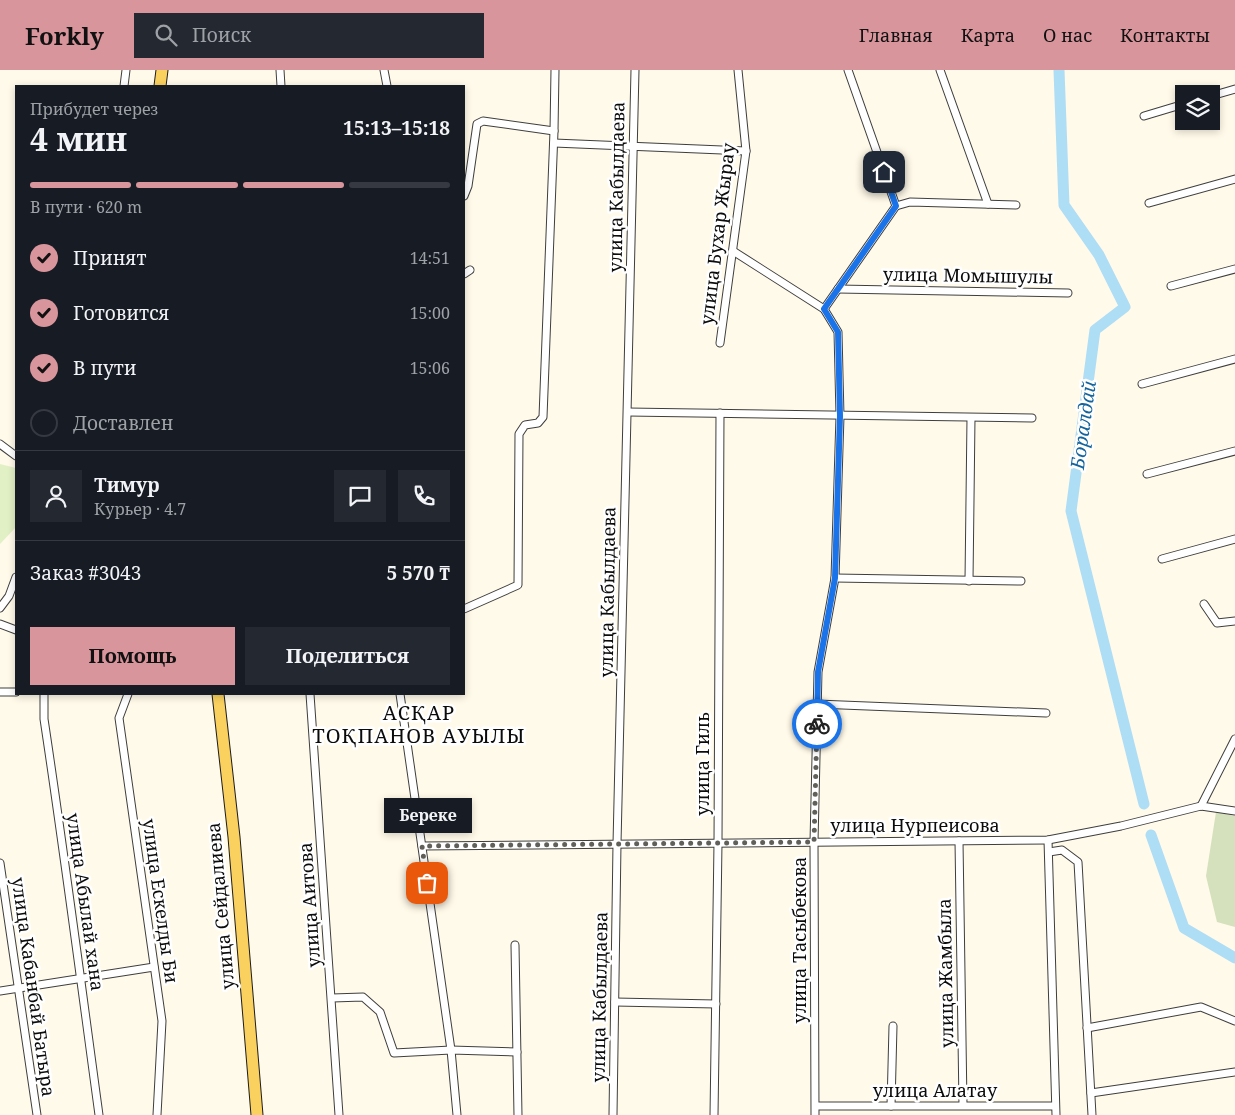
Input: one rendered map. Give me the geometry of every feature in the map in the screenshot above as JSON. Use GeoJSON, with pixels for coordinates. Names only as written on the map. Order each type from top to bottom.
{"type":"FeatureCollection","features":[{"type":"Feature","properties":{"kind":"main road"},"geometry":{"type":"LineString","coordinates":[[160,85],[162,70]]}},
{"type":"Feature","properties":{"kind":"main road","name":"улица Сейдалиева"},"geometry":{"type":"LineString","coordinates":[[218,695],[234,837],[257,1115]]}},
{"type":"Feature","properties":{"kind":"street"},"geometry":{"type":"LineString","coordinates":[[124,85],[126,70]]}},
{"type":"Feature","properties":{"kind":"street"},"geometry":{"type":"LineString","coordinates":[[280,70],[281,85]]}},
{"type":"Feature","properties":{"kind":"street"},"geometry":{"type":"LineString","coordinates":[[384,70],[387,85]]}},
{"type":"Feature","properties":{"kind":"street"},"geometry":{"type":"LineString","coordinates":[[465,609],[518,585],[518,434],[525,425],[538,423],[544,417],[554,144],[554,70]]}},
{"type":"Feature","properties":{"kind":"street","name":"улица Кабылдаева"},"geometry":{"type":"LineString","coordinates":[[613,1115],[617,844],[635,70]]}},
{"type":"Feature","properties":{"kind":"street","name":"улица Бухар Жырау"},"geometry":{"type":"LineString","coordinates":[[720,343],[746,151],[738,70]]}},
{"type":"Feature","properties":{"kind":"street"},"geometry":{"type":"LineString","coordinates":[[848,70],[896,206]]}},
{"type":"Feature","properties":{"kind":"street"},"geometry":{"type":"LineString","coordinates":[[940,70],[988,204]]}},
{"type":"Feature","properties":{"kind":"street"},"geometry":{"type":"LineString","coordinates":[[1220,93],[1235,89]]}},
{"type":"Feature","properties":{"kind":"street"},"geometry":{"type":"LineString","coordinates":[[1144,116],[1175,107]]}},
{"type":"Feature","properties":{"kind":"street"},"geometry":{"type":"LineString","coordinates":[[465,194],[468,186],[477,124],[483,121],[554,131]]}},
{"type":"Feature","properties":{"kind":"street"},"geometry":{"type":"LineString","coordinates":[[554,144],[746,151]]}},
{"type":"Feature","properties":{"kind":"street"},"geometry":{"type":"LineString","coordinates":[[1150,203],[1235,179]]}},
{"type":"Feature","properties":{"kind":"street"},"geometry":{"type":"LineString","coordinates":[[824,309],[896,206],[910,202],[1016,206]]}},
{"type":"Feature","properties":{"kind":"street","name":"улица Тасыбекова"},"geometry":{"type":"LineString","coordinates":[[733,251],[824,309],[838,332],[840,416],[835,578],[818,672],[817,704],[814,842],[816,1115]]}},
{"type":"Feature","properties":{"kind":"street"},"geometry":{"type":"LineString","coordinates":[[1171,286],[1235,268]]}},
{"type":"Feature","properties":{"kind":"street","name":"улица Момышулы"},"geometry":{"type":"LineString","coordinates":[[838,289],[1068,293]]}},
{"type":"Feature","properties":{"kind":"street"},"geometry":{"type":"LineString","coordinates":[[1142,384],[1235,359]]}},
{"type":"Feature","properties":{"kind":"street"},"geometry":{"type":"LineString","coordinates":[[628,412],[1032,418]]}},
{"type":"Feature","properties":{"kind":"street","name":"улица Гиль"},"geometry":{"type":"LineString","coordinates":[[714,1115],[718,843],[720,414]]}},
{"type":"Feature","properties":{"kind":"street"},"geometry":{"type":"LineString","coordinates":[[969,580],[971,418]]}},
{"type":"Feature","properties":{"kind":"street"},"geometry":{"type":"LineString","coordinates":[[0,444],[15,455]]}},
{"type":"Feature","properties":{"kind":"street"},"geometry":{"type":"LineString","coordinates":[[1147,474],[1235,451]]}},
{"type":"Feature","properties":{"kind":"street"},"geometry":{"type":"LineString","coordinates":[[1162,559],[1235,539]]}},
{"type":"Feature","properties":{"kind":"street"},"geometry":{"type":"LineString","coordinates":[[835,578],[1021,581]]}},
{"type":"Feature","properties":{"kind":"street"},"geometry":{"type":"LineString","coordinates":[[0,608],[9,596],[15,580]]}},
{"type":"Feature","properties":{"kind":"street"},"geometry":{"type":"LineString","coordinates":[[1204,604],[1217,623],[1235,621]]}},
{"type":"Feature","properties":{"kind":"street"},"geometry":{"type":"LineString","coordinates":[[0,624],[15,630]]}},
{"type":"Feature","properties":{"kind":"street"},"geometry":{"type":"LineString","coordinates":[[0,692],[15,692]]}},
{"type":"Feature","properties":{"kind":"street","name":"улица Абылай хана"},"geometry":{"type":"LineString","coordinates":[[44,695],[44,719],[74,924],[99,1115]]}},
{"type":"Feature","properties":{"kind":"street","name":"улица Ескелды Би"},"geometry":{"type":"LineString","coordinates":[[128,695],[119,718],[162,1021],[157,1115]]}},
{"type":"Feature","properties":{"kind":"street","name":"улица Аитова"},"geometry":{"type":"LineString","coordinates":[[310,695],[339,1115]]}},
{"type":"Feature","properties":{"kind":"street"},"geometry":{"type":"LineString","coordinates":[[400,695],[451,1050],[457,1115]]}},
{"type":"Feature","properties":{"kind":"street"},"geometry":{"type":"LineString","coordinates":[[817,704],[1046,713]]}},
{"type":"Feature","properties":{"kind":"street"},"geometry":{"type":"LineString","coordinates":[[1235,739],[1201,806],[1235,811]]}},
{"type":"Feature","properties":{"kind":"street","name":"улица Нурпеисова"},"geometry":{"type":"LineString","coordinates":[[422,846],[1048,840],[1121,826],[1201,806]]}},
{"type":"Feature","properties":{"kind":"street"},"geometry":{"type":"LineString","coordinates":[[1048,840],[1056,1115]]}},
{"type":"Feature","properties":{"kind":"street","name":"улица Жамбыла"},"geometry":{"type":"LineString","coordinates":[[959,841],[964,1105]]}},
{"type":"Feature","properties":{"kind":"street"},"geometry":{"type":"LineString","coordinates":[[1049,852],[1062,850],[1078,862],[1092,1115]]}},
{"type":"Feature","properties":{"kind":"street","name":"улица Кабанбай Батыра"},"geometry":{"type":"LineString","coordinates":[[0,863],[37,1115]]}},
{"type":"Feature","properties":{"kind":"street"},"geometry":{"type":"LineString","coordinates":[[515,945],[518,1115]]}},
{"type":"Feature","properties":{"kind":"street"},"geometry":{"type":"LineString","coordinates":[[0,990],[154,967]]}},
{"type":"Feature","properties":{"kind":"street"},"geometry":{"type":"LineString","coordinates":[[332,998],[363,997],[380,1012],[394,1053],[451,1050],[517,1052]]}},
{"type":"Feature","properties":{"kind":"street"},"geometry":{"type":"LineString","coordinates":[[615,1002],[716,1004]]}},
{"type":"Feature","properties":{"kind":"street"},"geometry":{"type":"LineString","coordinates":[[1087,1028],[1201,1007],[1235,1021]]}},
{"type":"Feature","properties":{"kind":"street"},"geometry":{"type":"LineString","coordinates":[[891,1106],[893,1026]]}},
{"type":"Feature","properties":{"kind":"street"},"geometry":{"type":"LineString","coordinates":[[1091,1094],[1235,1072]]}},
{"type":"Feature","properties":{"kind":"street","name":"улица Алатау"},"geometry":{"type":"LineString","coordinates":[[816,1106],[1055,1106]]}},
{"type":"Feature","properties":{"kind":"green space"},"geometry":{"type":"Polygon","coordinates":[[[0,464],[15,468],[15,528],[0,544],[0,464]]]}},
{"type":"Feature","properties":{"kind":"green space"},"geometry":{"type":"Polygon","coordinates":[[[1216,812],[1235,816],[1235,927],[1217,922],[1206,876],[1216,812]]]}},
{"type":"Feature","properties":{"kind":"waterway","name":"Боралдай"},"geometry":{"type":"LineString","coordinates":[[1059,70],[1064,205],[1099,255],[1125,307],[1095,330],[1071,511],[1144,804]]}},
{"type":"Feature","properties":{"kind":"waterway"},"geometry":{"type":"LineString","coordinates":[[1151,835],[1184,928],[1235,958]]}},
{"type":"Feature","properties":{"kind":"way so far"},"geometry":{"type":"LineString","coordinates":[[427,883],[422,846],[814,842],[817,724]]}},
{"type":"Feature","properties":{"kind":"place","name":"Береке"},"geometry":{"type":"Point","coordinates":[427,883]}},
{"type":"Feature","properties":{"kind":"district","name":"АСҚАР ТОҚПАНОВ АУЫЛЫ"},"geometry":{"type":"Point","coordinates":[419,724]}},
{"type":"Feature","properties":{"kind":"route"},"geometry":{"type":"LineString","coordinates":[[817,724],[818,672],[835,578],[840,416],[838,332],[824,309],[896,206],[884,172]]}}]}
